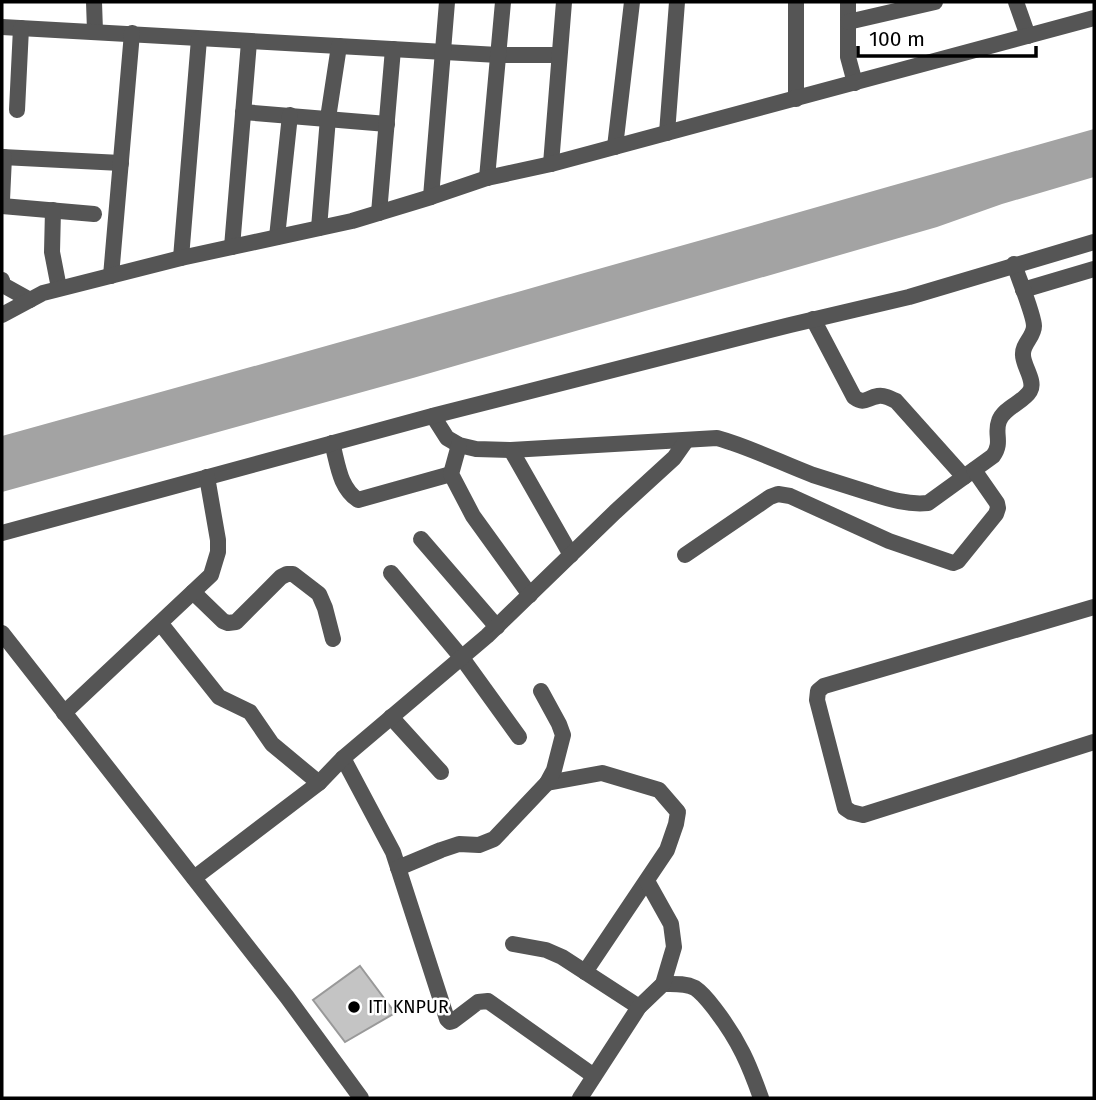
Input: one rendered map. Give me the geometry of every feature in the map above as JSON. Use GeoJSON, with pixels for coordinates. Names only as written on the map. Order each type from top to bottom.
{"type":"FeatureCollection","features":[{"type":"Feature","properties":{"kind":"street"},"geometry":{"type":"LineString","coordinates":[[94,2],[95,32]]}},
{"type":"Feature","properties":{"kind":"street"},"geometry":{"type":"LineString","coordinates":[[431,197],[447,2]]}},
{"type":"Feature","properties":{"kind":"street"},"geometry":{"type":"LineString","coordinates":[[487,178],[503,2]]}},
{"type":"Feature","properties":{"kind":"street"},"geometry":{"type":"LineString","coordinates":[[551,164],[564,2]]}},
{"type":"Feature","properties":{"kind":"street"},"geometry":{"type":"LineString","coordinates":[[615,147],[632,2]]}},
{"type":"Feature","properties":{"kind":"street"},"geometry":{"type":"LineString","coordinates":[[667,133],[677,2]]}},
{"type":"Feature","properties":{"kind":"street"},"geometry":{"type":"LineString","coordinates":[[796,2],[796,99]]}},
{"type":"Feature","properties":{"kind":"street"},"geometry":{"type":"LineString","coordinates":[[848,2],[848,57],[855,83]]}},
{"type":"Feature","properties":{"kind":"street"},"geometry":{"type":"LineString","coordinates":[[848,22],[935,2]]}},
{"type":"Feature","properties":{"kind":"street"},"geometry":{"type":"LineString","coordinates":[[1016,2],[1028,36]]}},
{"type":"Feature","properties":{"kind":"street"},"geometry":{"type":"LineString","coordinates":[[2,315],[43,292],[379,213],[487,178],[551,164],[1094,18]]}},
{"type":"Feature","properties":{"kind":"street"},"geometry":{"type":"LineString","coordinates":[[2,27],[498,55],[558,55]]}},
{"type":"Feature","properties":{"kind":"street"},"geometry":{"type":"LineString","coordinates":[[17,110],[21,28]]}},
{"type":"Feature","properties":{"kind":"street"},"geometry":{"type":"LineString","coordinates":[[111,276],[132,33]]}},
{"type":"Feature","properties":{"kind":"street"},"geometry":{"type":"LineString","coordinates":[[181,258],[199,39]]}},
{"type":"Feature","properties":{"kind":"street"},"geometry":{"type":"LineString","coordinates":[[232,247],[249,41]]}},
{"type":"Feature","properties":{"kind":"street"},"geometry":{"type":"LineString","coordinates":[[319,228],[328,118],[339,46]]}},
{"type":"Feature","properties":{"kind":"street"},"geometry":{"type":"LineString","coordinates":[[379,213],[393,49]]}},
{"type":"Feature","properties":{"kind":"street"},"geometry":{"type":"LineString","coordinates":[[243,112],[387,124]]}},
{"type":"Feature","properties":{"kind":"street"},"geometry":{"type":"LineString","coordinates":[[278,237],[289,115]]}},
{"type":"Feature","properties":{"kind":"street"},"geometry":{"type":"LineString","coordinates":[[2,200],[3,157],[121,163]]}},
{"type":"Feature","properties":{"kind":"street"},"geometry":{"type":"LineString","coordinates":[[2,206],[94,214]]}},
{"type":"Feature","properties":{"kind":"street"},"geometry":{"type":"LineString","coordinates":[[53,210],[52,252],[59,288]]}},
{"type":"Feature","properties":{"kind":"street"},"geometry":{"type":"LineString","coordinates":[[2,533],[433,416],[909,296],[1094,242]]}},
{"type":"Feature","properties":{"kind":"street"},"geometry":{"type":"LineString","coordinates":[[433,416],[447,438],[459,446],[475,449],[511,450],[717,438],[733,441],[812,474],[900,502],[928,503],[993,456],[999,445],[997,427],[1001,416],[1029,393],[1031,385],[1023,356],[1034,324],[1014,264]]}},
{"type":"Feature","properties":{"kind":"street"},"geometry":{"type":"LineString","coordinates":[[1023,290],[1094,269]]}},
{"type":"Feature","properties":{"kind":"street"},"geometry":{"type":"LineString","coordinates":[[2,280],[3,285],[30,300]]}},
{"type":"Feature","properties":{"kind":"street"},"geometry":{"type":"LineString","coordinates":[[685,555],[778,494],[790,496],[889,541],[953,563],[958,561],[996,514],[997,503],[896,401],[879,396],[859,401],[853,397],[813,319]]}},
{"type":"Feature","properties":{"kind":"street"},"geometry":{"type":"LineString","coordinates":[[194,878],[319,782],[342,758],[497,627],[674,458],[686,441]]}},
{"type":"Feature","properties":{"kind":"street"},"geometry":{"type":"LineString","coordinates":[[332,443],[343,485],[350,495],[358,499],[452,474]]}},
{"type":"Feature","properties":{"kind":"street"},"geometry":{"type":"LineString","coordinates":[[459,446],[452,474],[473,516],[530,595]]}},
{"type":"Feature","properties":{"kind":"street"},"geometry":{"type":"LineString","coordinates":[[511,450],[570,555]]}},
{"type":"Feature","properties":{"kind":"street"},"geometry":{"type":"LineString","coordinates":[[64,713],[211,575],[218,552],[218,540],[207,477]]}},
{"type":"Feature","properties":{"kind":"street"},"geometry":{"type":"LineString","coordinates":[[421,539],[497,627]]}},
{"type":"Feature","properties":{"kind":"street"},"geometry":{"type":"LineString","coordinates":[[391,573],[462,658],[519,737]]}},
{"type":"Feature","properties":{"kind":"street"},"geometry":{"type":"LineString","coordinates":[[193,592],[223,621],[236,622],[281,577],[293,574],[319,594],[333,639]]}},
{"type":"Feature","properties":{"kind":"street"},"geometry":{"type":"LineString","coordinates":[[1094,607],[824,686],[818,691],[817,699],[845,808],[863,815],[1094,742]]}},
{"type":"Feature","properties":{"kind":"street"},"geometry":{"type":"LineString","coordinates":[[161,624],[216,694],[250,712],[272,744],[319,782]]}},
{"type":"Feature","properties":{"kind":"street"},"geometry":{"type":"LineString","coordinates":[[2,633],[287,997],[361,1098]]}},
{"type":"Feature","properties":{"kind":"street"},"geometry":{"type":"LineString","coordinates":[[398,868],[459,844],[479,845],[494,839],[547,783],[554,770],[563,735],[541,691]]}},
{"type":"Feature","properties":{"kind":"street"},"geometry":{"type":"LineString","coordinates":[[391,717],[441,772]]}},
{"type":"Feature","properties":{"kind":"street"},"geometry":{"type":"LineString","coordinates":[[342,758],[393,852],[447,1019],[453,1021],[478,1002],[488,1001],[594,1076]]}},
{"type":"Feature","properties":{"kind":"street"},"geometry":{"type":"LineString","coordinates":[[547,783],[602,773],[659,790],[678,812],[667,850],[585,972]]}},
{"type":"Feature","properties":{"kind":"street"},"geometry":{"type":"LineString","coordinates":[[580,1098],[639,1007],[663,984],[674,947],[671,924],[646,881]]}},
{"type":"Feature","properties":{"kind":"street"},"geometry":{"type":"LineString","coordinates":[[513,944],[546,950],[562,957],[639,1007]]}},
{"type":"Feature","properties":{"kind":"street"},"geometry":{"type":"LineString","coordinates":[[663,984],[693,987],[705,997],[730,1029],[747,1060],[761,1098]]}},
{"type":"Feature","properties":{"kind":"shaded area"},"geometry":{"type":"Polygon","coordinates":[[[1094,129],[1094,177],[1002,204],[937,227],[413,378],[2,492],[2,436],[1094,129]]]}},
{"type":"Feature","properties":{"kind":"building","name":"ITI KNPUR"},"geometry":{"type":"Polygon","coordinates":[[[360,966],[395,1013],[345,1042],[313,1000],[360,966]]]}},
{"type":"Feature","properties":{"kind":"place","name":"ITI KNPUR"},"geometry":{"type":"Point","coordinates":[354,1007]}}]}
